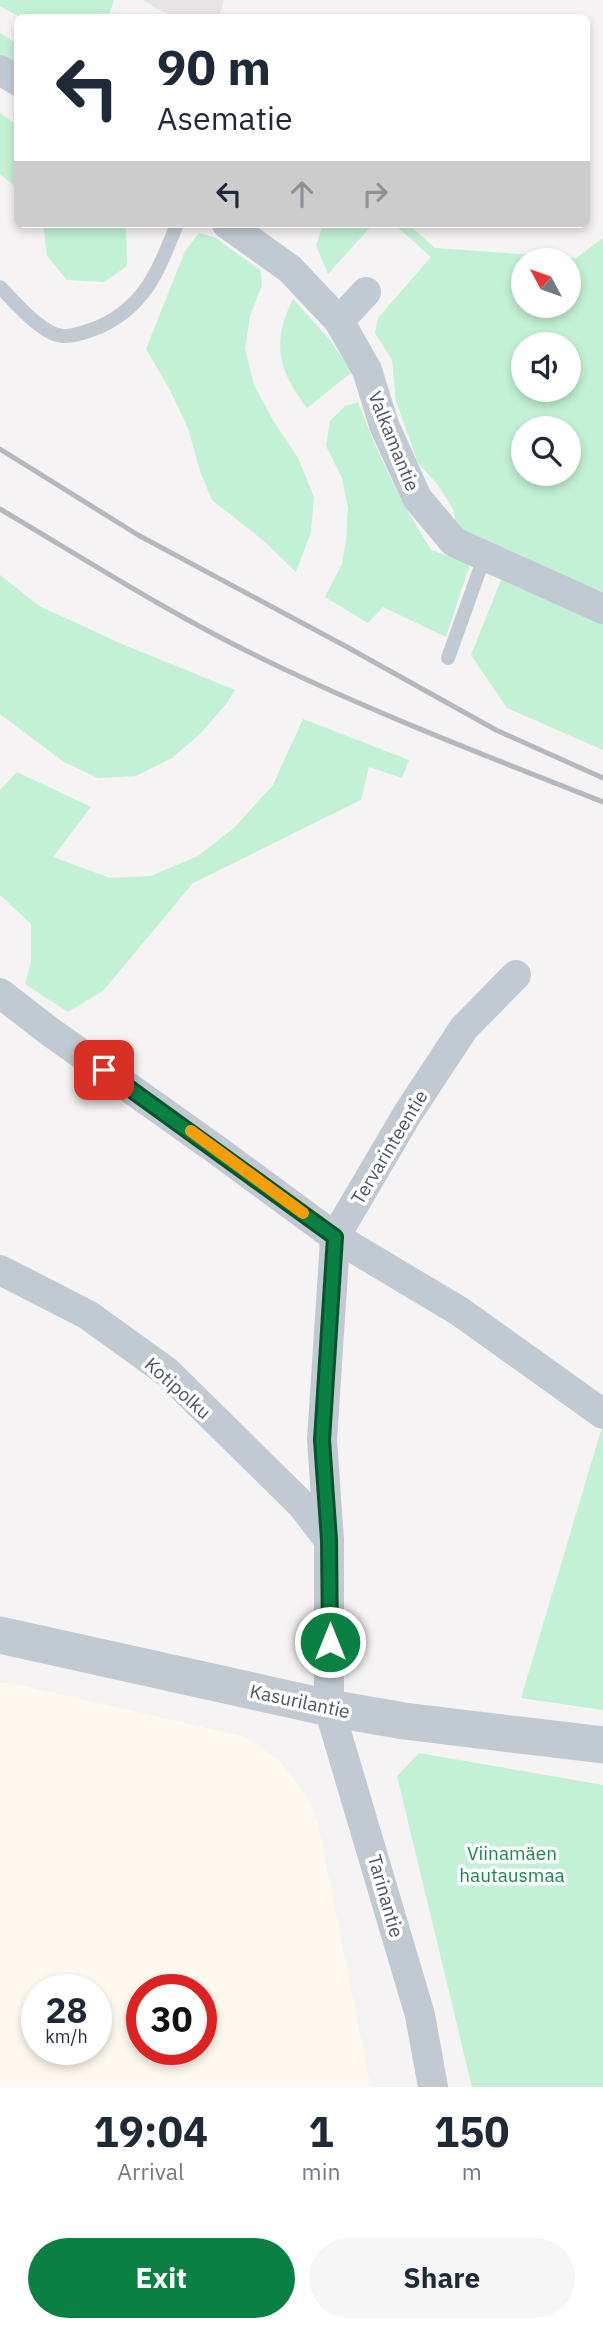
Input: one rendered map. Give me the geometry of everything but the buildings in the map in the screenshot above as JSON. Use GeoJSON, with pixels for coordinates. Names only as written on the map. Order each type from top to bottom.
{"type":"FeatureCollection","features":[{"type":"Feature","properties":{"kind":"street","name":"Valkamantie"},"geometry":{"type":"LineString","coordinates":[[232,228],[290,270],[339,321],[367,370],[384,425],[417,498],[454,542],[603,609]]}},
{"type":"Feature","properties":{"kind":"street"},"geometry":{"type":"LineString","coordinates":[[339,321],[366,292]]}},
{"type":"Feature","properties":{"kind":"street","name":"Tervarinteentie"},"geometry":{"type":"LineString","coordinates":[[335,1237],[408,1112],[464,1028],[516,975]]}},
{"type":"Feature","properties":{"kind":"street"},"geometry":{"type":"LineString","coordinates":[[0,993],[335,1237],[459,1311],[603,1414]]}},
{"type":"Feature","properties":{"kind":"street","name":"Tarinantie"},"geometry":{"type":"LineString","coordinates":[[335,1237],[322,1440],[329,1540],[329,1709],[420,2015],[433,2087]]}},
{"type":"Feature","properties":{"kind":"street","name":"Kotipolku"},"geometry":{"type":"LineString","coordinates":[[0,1270],[88,1315],[167,1372],[302,1506],[329,1540]]}},
{"type":"Feature","properties":{"kind":"street","name":"Kasurilantie"},"geometry":{"type":"LineString","coordinates":[[0,1635],[329,1709],[404,1721],[603,1745]]}},
{"type":"Feature","properties":{"kind":"lane"},"geometry":{"type":"LineString","coordinates":[[0,287],[39,325],[61,337],[85,333],[114,320],[138,300],[159,272],[176,228]]}},
{"type":"Feature","properties":{"kind":"lane"},"geometry":{"type":"LineString","coordinates":[[448,658],[485,555]]}},
{"type":"Feature","properties":{"kind":"shaded area"},"geometry":{"type":"Polygon","coordinates":[[[143,0],[224,0],[220,14],[166,14],[143,0]]]}},
{"type":"Feature","properties":{"kind":"shaded area"},"geometry":{"type":"Polygon","coordinates":[[[0,1683],[11,1683],[246,1737],[280,1761],[308,1799],[318,1822],[371,2087],[0,2087],[0,1683]]]}},
{"type":"Feature","properties":{"kind":"green space"},"geometry":{"type":"Polygon","coordinates":[[[0,0],[114,0],[109,14],[15,14],[0,6],[0,0]]]}},
{"type":"Feature","properties":{"kind":"green space"},"geometry":{"type":"Polygon","coordinates":[[[0,33],[14,42],[14,65],[0,58],[0,33]]]}},
{"type":"Feature","properties":{"kind":"green space"},"geometry":{"type":"Polygon","coordinates":[[[0,113],[14,123],[14,186],[0,174],[0,113]]]}},
{"type":"Feature","properties":{"kind":"green space"},"geometry":{"type":"Polygon","coordinates":[[[44,228],[126,228],[127,266],[104,282],[67,280],[47,256],[44,228]]]}},
{"type":"Feature","properties":{"kind":"green space"},"geometry":{"type":"Polygon","coordinates":[[[322,228],[369,228],[328,274],[316,245],[322,228]]]}},
{"type":"Feature","properties":{"kind":"green space"},"geometry":{"type":"Polygon","coordinates":[[[398,228],[412,228],[435,248],[511,253],[511,318],[581,318],[581,254],[603,238],[603,750],[507,708],[471,655],[507,565],[454,542],[455,518],[452,507],[438,485],[418,463],[396,401],[392,360],[375,333],[378,318],[431,257],[398,228]]]}},
{"type":"Feature","properties":{"kind":"green space"},"geometry":{"type":"Polygon","coordinates":[[[199,233],[216,238],[261,271],[262,285],[250,316],[245,349],[254,385],[298,458],[314,497],[311,532],[296,572],[265,542],[212,500],[200,471],[188,428],[146,349],[185,251],[199,233]]]}},
{"type":"Feature","properties":{"kind":"green space"},"geometry":{"type":"Polygon","coordinates":[[[293,299],[329,339],[352,372],[307,408],[289,381],[281,356],[282,329],[293,299]]]}},
{"type":"Feature","properties":{"kind":"green space"},"geometry":{"type":"Polygon","coordinates":[[[358,402],[400,498],[431,550],[470,564],[446,637],[383,607],[368,623],[325,597],[342,564],[348,508],[342,478],[326,446],[330,421],[345,406],[358,402]]]}},
{"type":"Feature","properties":{"kind":"green space"},"geometry":{"type":"Polygon","coordinates":[[[0,575],[39,606],[122,644],[235,690],[200,734],[172,758],[136,776],[98,778],[64,762],[0,714],[0,575]]]}},
{"type":"Feature","properties":{"kind":"green space"},"geometry":{"type":"Polygon","coordinates":[[[303,719],[409,760],[402,778],[369,767],[361,800],[193,883],[103,991],[68,1012],[25,984],[31,962],[31,924],[0,895],[0,790],[17,772],[91,807],[53,857],[110,878],[151,876],[198,856],[234,828],[273,785],[303,719]]]}},
{"type":"Feature","properties":{"kind":"green space"},"geometry":{"type":"Polygon","coordinates":[[[603,1424],[603,1710],[521,1698],[603,1424]]]}},
{"type":"Feature","properties":{"kind":"green space","name":"Viinamäen hautausmaa"},"geometry":{"type":"Polygon","coordinates":[[[419,1753],[603,1785],[603,2087],[472,2087],[397,1776],[419,1753]]]}},
{"type":"Feature","properties":{"kind":"railway"},"geometry":{"type":"LineString","coordinates":[[0,449],[138,535],[496,730],[603,778]]}},
{"type":"Feature","properties":{"kind":"railway"},"geometry":{"type":"LineString","coordinates":[[0,509],[160,604],[259,657],[386,715],[603,802]]}},
{"type":"Feature","properties":{"kind":"slow traffic"},"geometry":{"type":"LineString","coordinates":[[191,1131],[303,1213]]}},
{"type":"Feature","properties":{"kind":"route"},"geometry":{"type":"LineString","coordinates":[[104,1070],[335,1237],[322,1440],[329,1540],[330,1642]]}}]}
